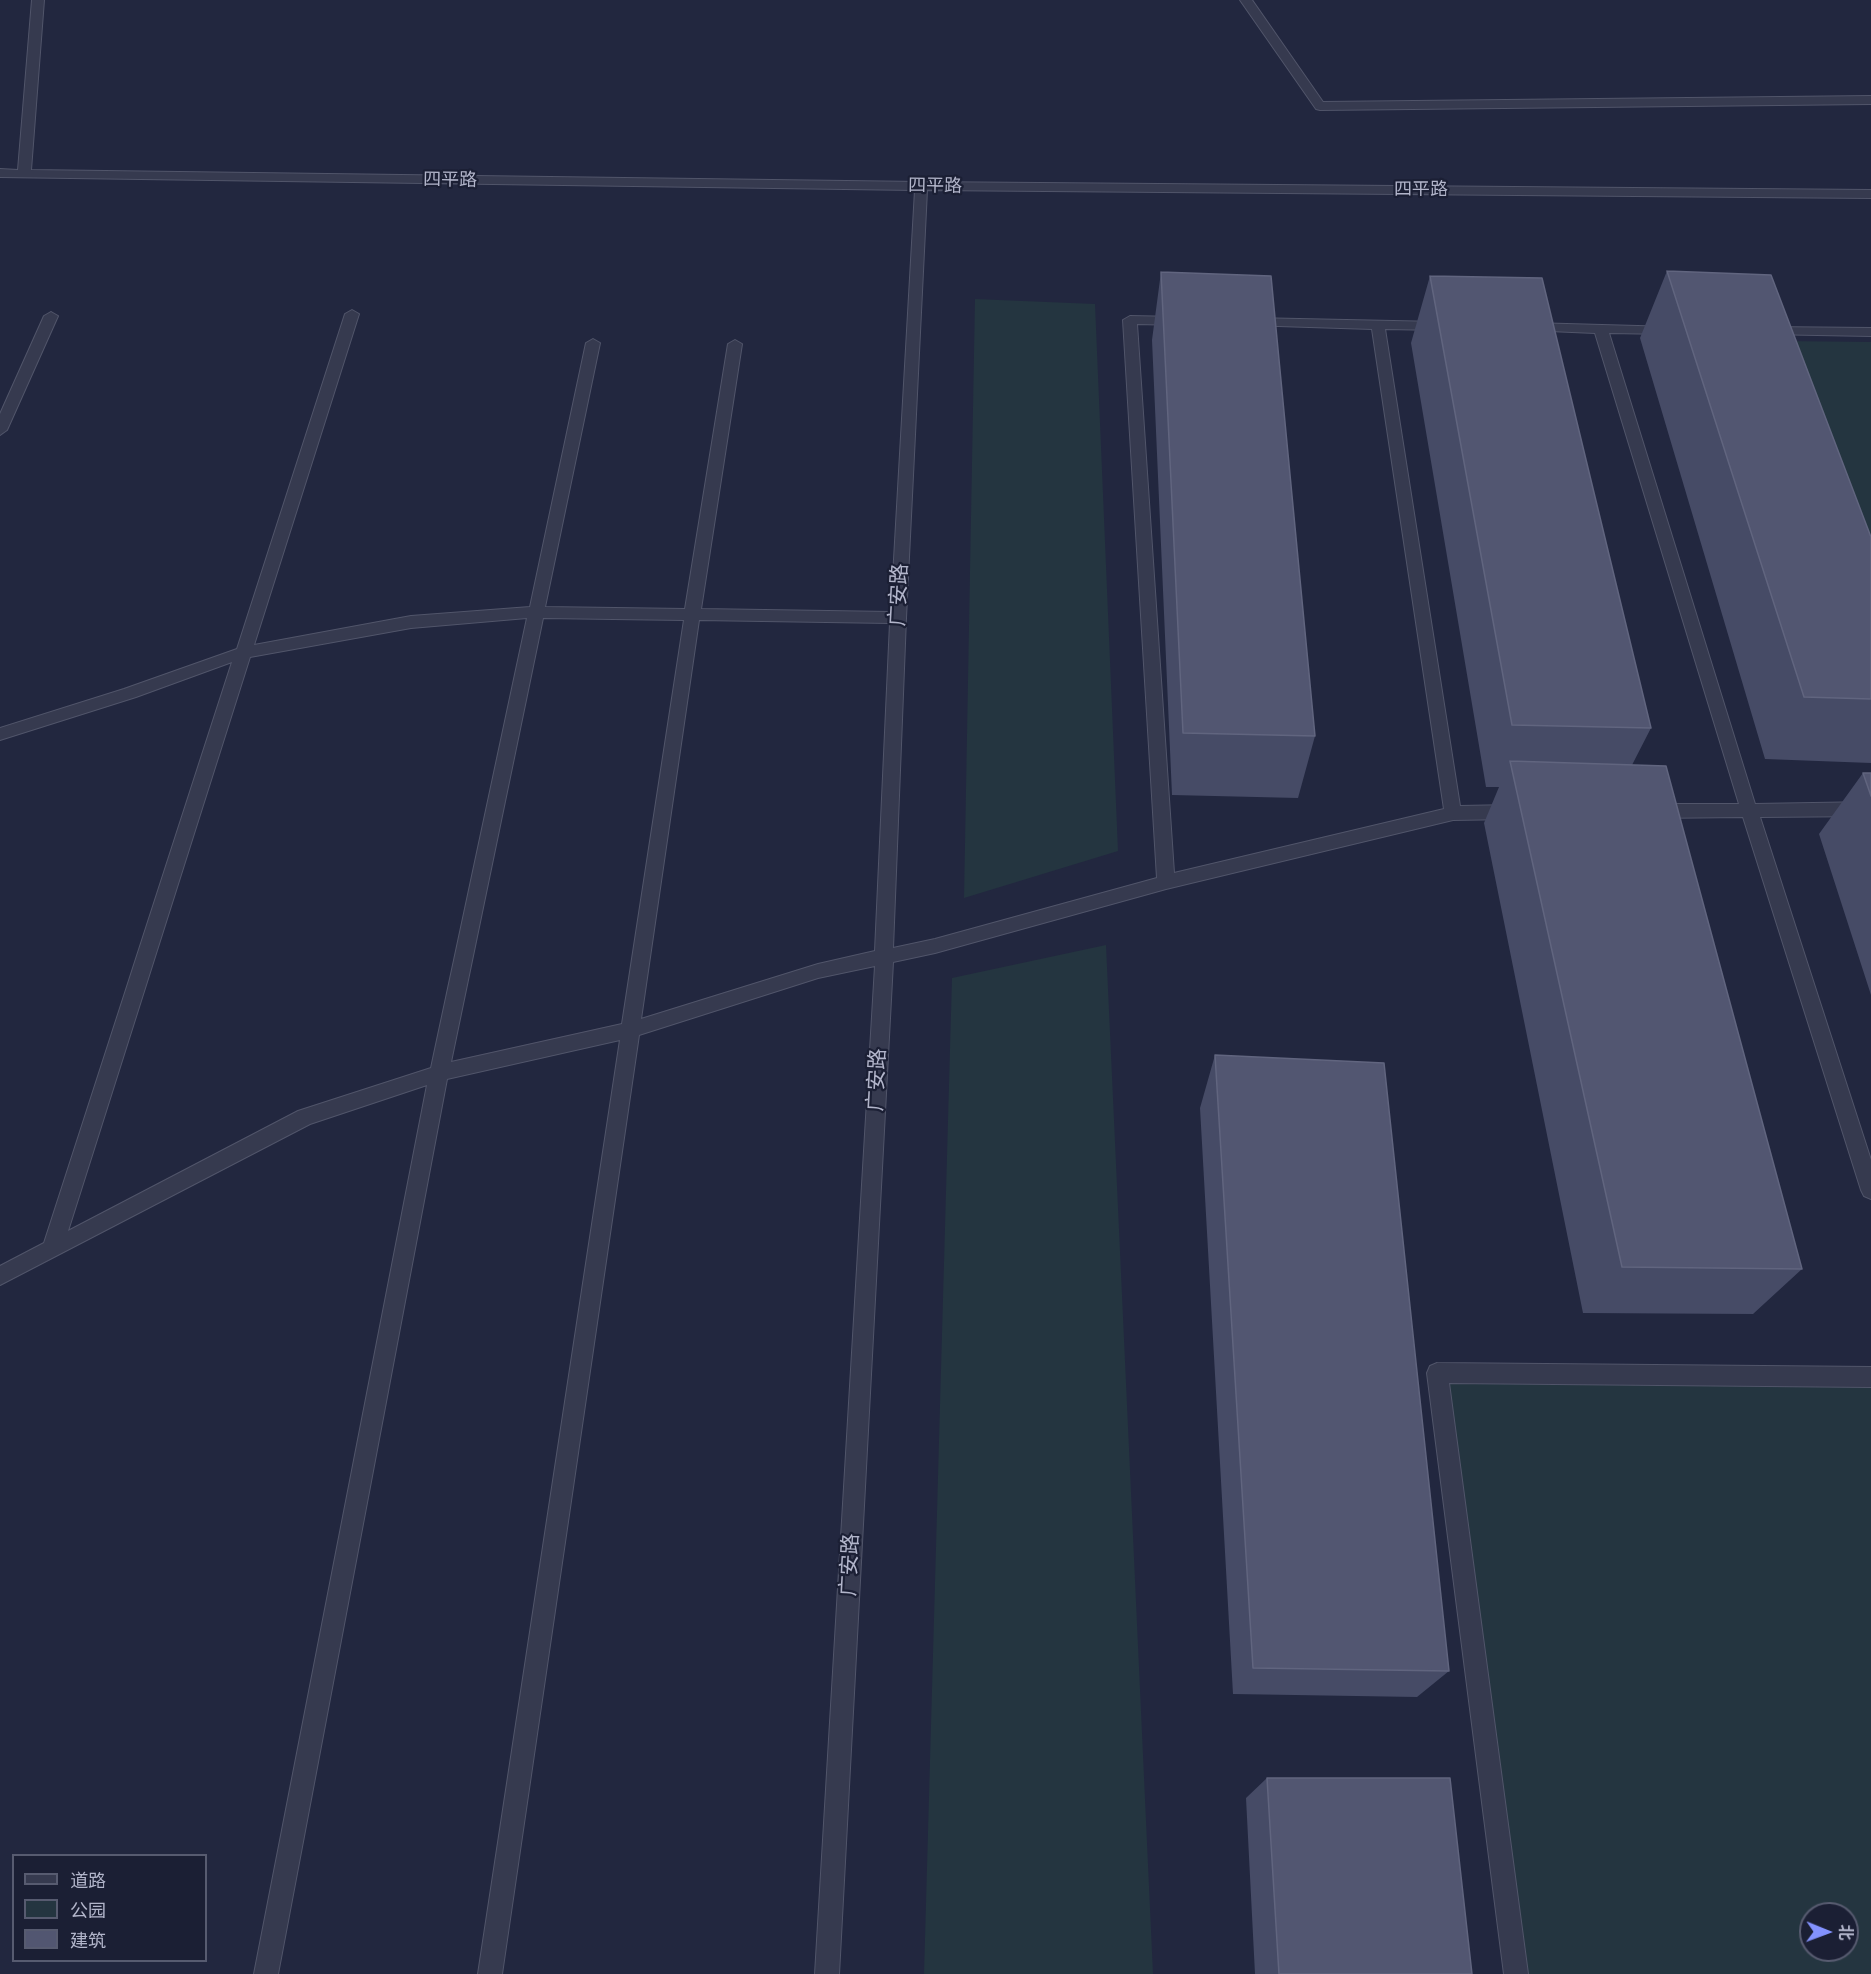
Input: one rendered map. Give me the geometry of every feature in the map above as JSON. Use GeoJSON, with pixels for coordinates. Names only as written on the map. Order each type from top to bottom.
{"type":"FeatureCollection","features":[{"type":"Feature","properties":{"kind":"street"},"geometry":{"type":"LineString","coordinates":[[24,174],[38,0]]}},
{"type":"Feature","properties":{"kind":"street"},"geometry":{"type":"LineString","coordinates":[[1246,0],[1320,106],[1871,100]]}},
{"type":"Feature","properties":{"kind":"street","name":"四平路"},"geometry":{"type":"LineString","coordinates":[[0,174],[921,186],[1871,194]]}},
{"type":"Feature","properties":{"kind":"street","name":"广安路"},"geometry":{"type":"LineString","coordinates":[[827,1974],[884,957],[898,618],[921,186]]}},
{"type":"Feature","properties":{"kind":"street"},"geometry":{"type":"LineString","coordinates":[[52,1249],[352,314]]}},
{"type":"Feature","properties":{"kind":"street"},"geometry":{"type":"LineString","coordinates":[[0,430],[51,316]]}},
{"type":"Feature","properties":{"kind":"street"},"geometry":{"type":"LineString","coordinates":[[1166,882],[1130,320],[1189,321]]}},
{"type":"Feature","properties":{"kind":"street"},"geometry":{"type":"LineString","coordinates":[[1236,322],[1460,326]]}},
{"type":"Feature","properties":{"kind":"street"},"geometry":{"type":"LineString","coordinates":[[1378,324],[1453,813]]}},
{"type":"Feature","properties":{"kind":"street"},"geometry":{"type":"LineString","coordinates":[[1518,327],[1681,330]]}},
{"type":"Feature","properties":{"kind":"street"},"geometry":{"type":"LineString","coordinates":[[1600,329],[1749,810],[1871,1190]]}},
{"type":"Feature","properties":{"kind":"street"},"geometry":{"type":"LineString","coordinates":[[1759,334],[1871,332]]}},
{"type":"Feature","properties":{"kind":"street"},"geometry":{"type":"LineString","coordinates":[[266,1974],[439,1073],[593,343]]}},
{"type":"Feature","properties":{"kind":"street"},"geometry":{"type":"LineString","coordinates":[[490,1974],[692,616],[735,344]]}},
{"type":"Feature","properties":{"kind":"street"},"geometry":{"type":"LineString","coordinates":[[0,734],[130,693],[242,653],[411,622],[536,612],[898,618]]}},
{"type":"Feature","properties":{"kind":"street"},"geometry":{"type":"LineString","coordinates":[[1642,811],[1871,809]]}},
{"type":"Feature","properties":{"kind":"street"},"geometry":{"type":"LineString","coordinates":[[0,1276],[305,1117],[439,1073],[631,1030],[818,971],[935,946],[1166,882],[1453,813],[1524,812]]}},
{"type":"Feature","properties":{"kind":"street"},"geometry":{"type":"LineString","coordinates":[[1516,1974],[1437,1373],[1871,1377]]}},
{"type":"Feature","properties":{"kind":"green space"},"geometry":{"type":"Polygon","coordinates":[[[975,299],[1095,304],[1118,851],[964,898],[975,299]]]}},
{"type":"Feature","properties":{"kind":"green space"},"geometry":{"type":"Polygon","coordinates":[[[1782,341],[1871,342],[1871,577],[1782,341]]]}},
{"type":"Feature","properties":{"kind":"green space"},"geometry":{"type":"Polygon","coordinates":[[[1106,945],[1153,1974],[924,1974],[952,978],[1106,945]]]}},
{"type":"Feature","properties":{"kind":"green space"},"geometry":{"type":"Polygon","coordinates":[[[1437,1373],[1871,1377],[1871,1974],[1516,1974],[1437,1373]]]}},
{"type":"Feature","properties":{"kind":"building"},"geometry":{"type":"Polygon","coordinates":[[[1667,271],[1771,275],[1871,537],[1871,699],[1804,697],[1667,271]]]}},
{"type":"Feature","properties":{"kind":"building"},"geometry":{"type":"Polygon","coordinates":[[[1161,272],[1271,276],[1315,736],[1183,733],[1161,272]]]}},
{"type":"Feature","properties":{"kind":"building"},"geometry":{"type":"Polygon","coordinates":[[[1430,276],[1542,278],[1651,728],[1512,725],[1430,276]]]}},
{"type":"Feature","properties":{"kind":"building"},"geometry":{"type":"Polygon","coordinates":[[[1510,761],[1666,766],[1802,1269],[1622,1267],[1510,761]]]}},
{"type":"Feature","properties":{"kind":"building"},"geometry":{"type":"Polygon","coordinates":[[[1863,773],[1871,773],[1871,796],[1863,773]]]}},
{"type":"Feature","properties":{"kind":"building"},"geometry":{"type":"Polygon","coordinates":[[[1215,1055],[1384,1063],[1449,1671],[1253,1668],[1215,1055]]]}},
{"type":"Feature","properties":{"kind":"building"},"geometry":{"type":"Polygon","coordinates":[[[1267,1778],[1450,1778],[1472,1974],[1279,1974],[1267,1778]]]}}]}
